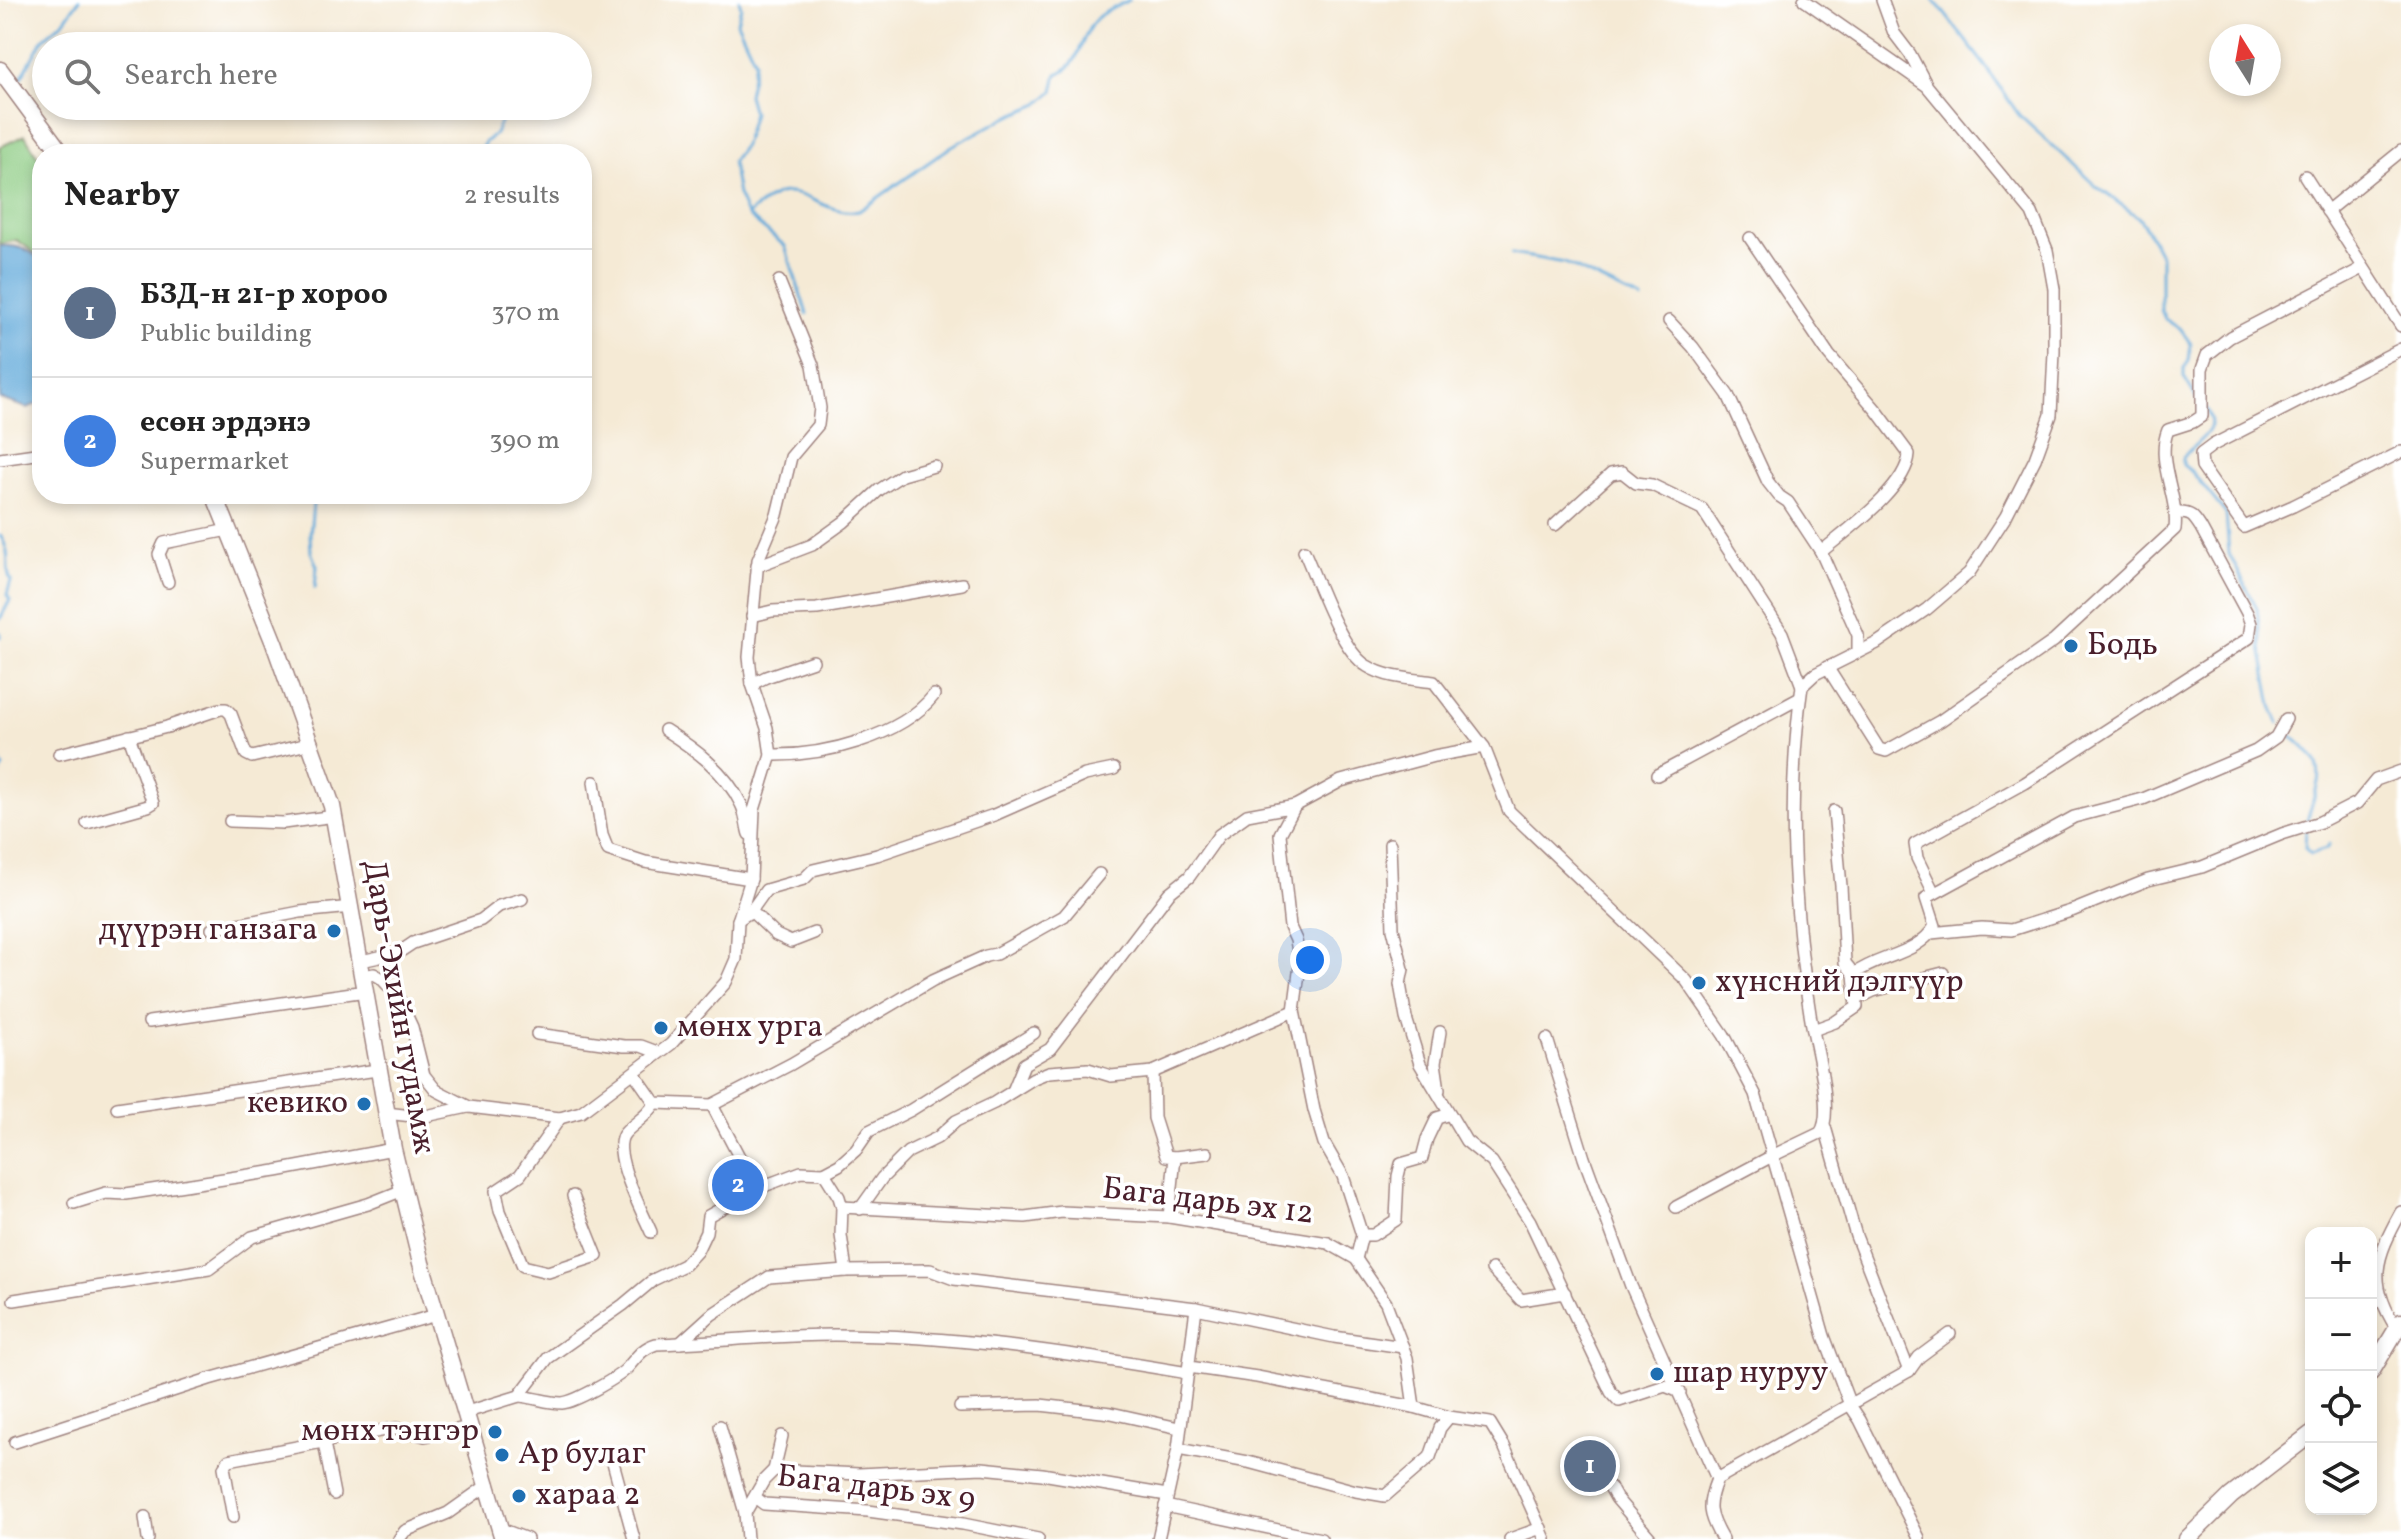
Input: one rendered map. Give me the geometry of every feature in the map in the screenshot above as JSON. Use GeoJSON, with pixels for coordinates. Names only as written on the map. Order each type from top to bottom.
{"type":"FeatureCollection","features":[{"type":"Feature","properties":{"kind":"main road"},"geometry":{"type":"LineString","coordinates":[[0,70],[32,113]]}},
{"type":"Feature","properties":{"kind":"main road"},"geometry":{"type":"LineString","coordinates":[[37,120],[55,144]]}},
{"type":"Feature","properties":{"kind":"main road","name":"Дарь-Эхийн гудамж"},"geometry":{"type":"LineString","coordinates":[[218,504],[312,743],[335,816],[393,1149],[436,1315],[502,1534]]}},
{"type":"Feature","properties":{"kind":"main road"},"geometry":{"type":"LineString","coordinates":[[2372,1371],[2399,1326]]}},
{"type":"Feature","properties":{"kind":"main road"},"geometry":{"type":"LineString","coordinates":[[2187,1539],[2231,1496],[2305,1439]]}},
{"type":"Feature","properties":{"kind":"street"},"geometry":{"type":"LineString","coordinates":[[1804,0],[1927,86]]}},
{"type":"Feature","properties":{"kind":"street"},"geometry":{"type":"LineString","coordinates":[[1657,775],[1801,692],[1815,674],[1877,643],[1927,609],[1969,573],[2006,516],[2035,459],[2051,415],[2054,289],[2047,250],[2032,213],[1927,86],[1910,54],[1894,33],[1882,0]]}},
{"type":"Feature","properties":{"kind":"street"},"geometry":{"type":"LineString","coordinates":[[2327,211],[2401,151]]}},
{"type":"Feature","properties":{"kind":"street"},"geometry":{"type":"LineString","coordinates":[[2305,176],[2401,326]]}},
{"type":"Feature","properties":{"kind":"street"},"geometry":{"type":"LineString","coordinates":[[1750,238],[1829,355],[1909,454],[1908,464],[1897,482],[1821,552]]}},
{"type":"Feature","properties":{"kind":"street"},"geometry":{"type":"LineString","coordinates":[[1827,667],[1879,749],[1886,751],[1940,721],[2054,641],[2175,529],[2177,513],[2162,445],[2168,430],[2202,416],[2202,369],[2207,355],[2230,337],[2363,268]]}},
{"type":"Feature","properties":{"kind":"street"},"geometry":{"type":"LineString","coordinates":[[149,1022],[374,974],[397,995],[412,1027],[424,1075],[445,1096],[469,1107],[560,1118],[581,1112],[671,1044],[726,982],[736,959],[738,921],[751,879],[754,810],[771,755],[767,728],[752,684],[749,657],[757,566],[764,541],[777,515],[791,457],[818,425],[820,408],[813,365],[779,281]]}},
{"type":"Feature","properties":{"kind":"street"},"geometry":{"type":"LineString","coordinates":[[1669,321],[1693,347],[1728,395],[1741,430],[1768,482],[1788,502],[1821,552],[1858,635],[1858,652]]}},
{"type":"Feature","properties":{"kind":"street"},"geometry":{"type":"LineString","coordinates":[[2401,349],[2201,454],[2202,467],[2244,527],[2401,452]]}},
{"type":"Feature","properties":{"kind":"street"},"geometry":{"type":"LineString","coordinates":[[0,459],[32,454]]}},
{"type":"Feature","properties":{"kind":"street"},"geometry":{"type":"LineString","coordinates":[[757,566],[812,545],[902,475],[934,466]]}},
{"type":"Feature","properties":{"kind":"street"},"geometry":{"type":"LineString","coordinates":[[1555,525],[1611,474],[1622,472],[1636,483],[1652,485],[1702,509],[1782,633],[1801,692],[1791,818],[1802,968],[1824,1084],[1825,1127],[1856,1236],[1909,1371]]}},
{"type":"Feature","properties":{"kind":"street"},"geometry":{"type":"LineString","coordinates":[[1934,893],[1917,858],[1915,844],[2025,783],[2249,638],[2251,624],[2247,613],[2201,528],[2194,516],[2186,512],[2177,513]]}},
{"type":"Feature","properties":{"kind":"street"},"geometry":{"type":"LineString","coordinates":[[168,582],[159,554],[164,543],[228,530]]}},
{"type":"Feature","properties":{"kind":"street"},"geometry":{"type":"LineString","coordinates":[[1304,551],[1350,652],[1367,666],[1390,675],[1434,682],[1484,747],[1509,811],[1693,989],[1724,1035],[1755,1094],[1824,1336],[1850,1405],[1919,1538]]}},
{"type":"Feature","properties":{"kind":"street"},"geometry":{"type":"LineString","coordinates":[[752,616],[772,611],[817,609],[962,584]]}},
{"type":"Feature","properties":{"kind":"street"},"geometry":{"type":"LineString","coordinates":[[752,684],[813,661]]}},
{"type":"Feature","properties":{"kind":"street"},"geometry":{"type":"LineString","coordinates":[[771,755],[803,752],[869,738],[923,709],[934,695]]}},
{"type":"Feature","properties":{"kind":"street"},"geometry":{"type":"LineString","coordinates":[[59,754],[220,709],[226,709],[231,714],[246,754],[252,757],[312,743]]}},
{"type":"Feature","properties":{"kind":"street"},"geometry":{"type":"LineString","coordinates":[[1854,974],[1865,965],[1924,941],[1935,926],[1926,898],[1934,893],[2074,817],[2143,799],[2256,751],[2276,737],[2286,719]]}},
{"type":"Feature","properties":{"kind":"street"},"geometry":{"type":"LineString","coordinates":[[665,730],[699,752],[716,769],[741,803],[747,831],[754,841]]}},
{"type":"Feature","properties":{"kind":"street"},"geometry":{"type":"LineString","coordinates":[[87,823],[153,803],[129,736]]}},
{"type":"Feature","properties":{"kind":"street"},"geometry":{"type":"LineString","coordinates":[[1013,1091],[1024,1064],[1050,1049],[1169,893],[1189,877],[1219,835],[1247,815],[1295,806],[1341,781],[1434,756],[1484,747]]}},
{"type":"Feature","properties":{"kind":"street"},"geometry":{"type":"LineString","coordinates":[[738,921],[751,911],[766,890],[804,879],[813,870],[877,855],[994,815],[1085,775],[1114,769]]}},
{"type":"Feature","properties":{"kind":"street"},"geometry":{"type":"LineString","coordinates":[[1931,933],[1982,928],[2011,930],[2074,910],[2148,880],[2202,867],[2320,822],[2357,803],[2376,780],[2401,771]]}},
{"type":"Feature","properties":{"kind":"street"},"geometry":{"type":"LineString","coordinates":[[594,782],[602,835],[608,850],[645,862],[751,879]]}},
{"type":"Feature","properties":{"kind":"street"},"geometry":{"type":"LineString","coordinates":[[1295,806],[1280,834],[1290,927],[1296,940],[1300,965],[1294,1011],[1314,1110],[1324,1143],[1343,1176],[1362,1235],[1356,1259]]}},
{"type":"Feature","properties":{"kind":"street"},"geometry":{"type":"LineString","coordinates":[[1813,1030],[1835,1022],[1857,1007],[1854,974],[1845,963],[1834,811]]}},
{"type":"Feature","properties":{"kind":"street"},"geometry":{"type":"LineString","coordinates":[[230,821],[283,823],[335,816]]}},
{"type":"Feature","properties":{"kind":"street"},"geometry":{"type":"LineString","coordinates":[[1390,844],[1393,929],[1403,969],[1400,984],[1406,1018],[1420,1064],[1466,1141],[1492,1162],[1530,1221],[1611,1392],[1619,1401],[1665,1386],[1680,1392]]}},
{"type":"Feature","properties":{"kind":"street"},"geometry":{"type":"LineString","coordinates":[[655,1103],[712,1105],[791,1064],[933,980],[996,954],[1064,916],[1099,874]]}},
{"type":"Feature","properties":{"kind":"street"},"geometry":{"type":"LineString","coordinates":[[364,976],[413,943],[481,920],[499,906],[522,899]]}},
{"type":"Feature","properties":{"kind":"street"},"geometry":{"type":"LineString","coordinates":[[212,929],[300,912],[352,907]]}},
{"type":"Feature","properties":{"kind":"street"},"geometry":{"type":"LineString","coordinates":[[751,911],[776,935],[791,942],[814,933]]}},
{"type":"Feature","properties":{"kind":"street"},"geometry":{"type":"LineString","coordinates":[[1857,999],[1873,991],[1943,973]]}},
{"type":"Feature","properties":{"kind":"street"},"geometry":{"type":"LineString","coordinates":[[860,1209],[882,1178],[908,1152],[937,1138],[956,1121],[1049,1072],[1088,1069],[1111,1076],[1153,1072],[1294,1011]]}},
{"type":"Feature","properties":{"kind":"street"},"geometry":{"type":"LineString","coordinates":[[1440,1032],[1435,1046],[1435,1063],[1440,1098]]}},
{"type":"Feature","properties":{"kind":"street"},"geometry":{"type":"LineString","coordinates":[[233,1517],[225,1463],[396,1428],[425,1436],[519,1396],[548,1358],[653,1280],[684,1265],[697,1251],[706,1232],[708,1216],[756,1189],[801,1172],[824,1173],[847,1158],[869,1131],[911,1110],[1034,1033]]}},
{"type":"Feature","properties":{"kind":"street"},"geometry":{"type":"LineString","coordinates":[[537,1034],[641,1046],[657,1052]]}},
{"type":"Feature","properties":{"kind":"street"},"geometry":{"type":"LineString","coordinates":[[1547,1039],[1584,1158],[1631,1286],[1717,1479]]}},
{"type":"Feature","properties":{"kind":"street"},"geometry":{"type":"LineString","coordinates":[[117,1108],[377,1070]]}},
{"type":"Feature","properties":{"kind":"street"},"geometry":{"type":"LineString","coordinates":[[1153,1072],[1154,1118],[1166,1156],[1207,1153]]}},
{"type":"Feature","properties":{"kind":"street"},"geometry":{"type":"LineString","coordinates":[[634,1073],[655,1103]]}},
{"type":"Feature","properties":{"kind":"street"},"geometry":{"type":"LineString","coordinates":[[651,1232],[618,1147],[623,1135],[649,1114],[655,1103]]}},
{"type":"Feature","properties":{"kind":"street"},"geometry":{"type":"LineString","coordinates":[[712,1105],[756,1189]]}},
{"type":"Feature","properties":{"kind":"street"},"geometry":{"type":"LineString","coordinates":[[386,1113],[421,1117],[469,1107]]}},
{"type":"Feature","properties":{"kind":"street"},"geometry":{"type":"LineString","coordinates":[[1362,1235],[1373,1235],[1396,1220],[1401,1164],[1422,1158],[1437,1118],[1450,1114]]}},
{"type":"Feature","properties":{"kind":"street"},"geometry":{"type":"LineString","coordinates":[[560,1118],[520,1175],[496,1191],[500,1211],[523,1266],[548,1272],[597,1256],[573,1196]]}},
{"type":"Feature","properties":{"kind":"street"},"geometry":{"type":"LineString","coordinates":[[1676,1207],[1820,1133],[1825,1127]]}},
{"type":"Feature","properties":{"kind":"street"},"geometry":{"type":"LineString","coordinates":[[74,1203],[106,1193],[126,1194],[393,1149]]}},
{"type":"Feature","properties":{"kind":"street"},"geometry":{"type":"LineString","coordinates":[[1169,1217],[1175,1157]]}},
{"type":"Feature","properties":{"kind":"street"},"geometry":{"type":"LineString","coordinates":[[824,1173],[842,1207],[841,1235],[846,1271]]}},
{"type":"Feature","properties":{"kind":"street"},"geometry":{"type":"LineString","coordinates":[[14,1300],[209,1269],[252,1237],[368,1204],[403,1190]]}},
{"type":"Feature","properties":{"kind":"street","name":"Бага дарь эх 12"},"geometry":{"type":"LineString","coordinates":[[842,1207],[1025,1217],[1062,1212],[1169,1217],[1328,1243],[1356,1259],[1386,1303],[1407,1358],[1414,1407]]}},
{"type":"Feature","properties":{"kind":"street"},"geometry":{"type":"LineString","coordinates":[[2399,1326],[2377,1290],[2377,1278],[2379,1260],[2401,1212]]}},
{"type":"Feature","properties":{"kind":"street"},"geometry":{"type":"LineString","coordinates":[[1492,1269],[1521,1300],[1565,1293]]}},
{"type":"Feature","properties":{"kind":"street"},"geometry":{"type":"LineString","coordinates":[[680,1343],[711,1315],[769,1277],[846,1271],[930,1270],[954,1279],[1196,1308],[1334,1337],[1403,1347]]}},
{"type":"Feature","properties":{"kind":"street"},"geometry":{"type":"LineString","coordinates":[[1158,1539],[1178,1449],[1196,1308]]}},
{"type":"Feature","properties":{"kind":"street"},"geometry":{"type":"LineString","coordinates":[[15,1442],[209,1379],[436,1315]]}},
{"type":"Feature","properties":{"kind":"street"},"geometry":{"type":"LineString","coordinates":[[1722,1539],[1709,1517],[1710,1496],[1717,1479],[1909,1371],[1919,1357],[1950,1334]]}},
{"type":"Feature","properties":{"kind":"street"},"geometry":{"type":"LineString","coordinates":[[519,1396],[570,1402],[628,1369],[636,1355],[645,1348],[680,1343],[834,1335],[981,1342],[1257,1377],[1490,1423],[1504,1446],[1543,1534],[1510,1539]]}},
{"type":"Feature","properties":{"kind":"street"},"geometry":{"type":"LineString","coordinates":[[960,1407],[1040,1405],[1111,1413],[1179,1428]]}},
{"type":"Feature","properties":{"kind":"street"},"geometry":{"type":"LineString","coordinates":[[1178,1449],[1248,1462],[1385,1496],[1430,1457],[1440,1428],[1449,1417]]}},
{"type":"Feature","properties":{"kind":"street"},"geometry":{"type":"LineString","coordinates":[[720,1426],[745,1513],[747,1539]]}},
{"type":"Feature","properties":{"kind":"street"},"geometry":{"type":"LineString","coordinates":[[745,1513],[764,1480],[774,1470],[782,1436]]}},
{"type":"Feature","properties":{"kind":"street"},"geometry":{"type":"LineString","coordinates":[[324,1443],[334,1494]]}},
{"type":"Feature","properties":{"kind":"street"},"geometry":{"type":"LineString","coordinates":[[611,1455],[634,1539]]}},
{"type":"Feature","properties":{"kind":"street"},"geometry":{"type":"LineString","coordinates":[[774,1470],[859,1474],[982,1468],[1042,1474],[1321,1539]]}},
{"type":"Feature","properties":{"kind":"street"},"geometry":{"type":"LineString","coordinates":[[399,1539],[405,1531],[448,1513],[489,1484]]}},
{"type":"Feature","properties":{"kind":"street"},"geometry":{"type":"LineString","coordinates":[[1610,1487],[1651,1539]]}},
{"type":"Feature","properties":{"kind":"street","name":"Бага дарь эх 9"},"geometry":{"type":"LineString","coordinates":[[756,1498],[764,1504],[868,1511],[963,1524],[1038,1539]]}},
{"type":"Feature","properties":{"kind":"street"},"geometry":{"type":"LineString","coordinates":[[145,1517],[148,1539]]}},
{"type":"Feature","properties":{"kind":"street"},"geometry":{"type":"LineString","coordinates":[[502,1534],[527,1539]]}},
{"type":"Feature","properties":{"kind":"green space"},"geometry":{"type":"Polygon","coordinates":[[[25,135],[32,147],[32,251],[17,240],[0,244],[0,147],[25,135]]]}},
{"type":"Feature","properties":{"kind":"water"},"geometry":{"type":"Polygon","coordinates":[[[0,246],[12,246],[32,254],[32,406],[27,408],[0,399],[0,246]]]}},
{"type":"Feature","properties":{"kind":"waterway"},"geometry":{"type":"LineString","coordinates":[[51,32],[79,0]]}},
{"type":"Feature","properties":{"kind":"waterway"},"geometry":{"type":"LineString","coordinates":[[739,0],[741,7],[737,22],[755,61],[748,95],[753,113],[744,145],[732,161],[738,195],[747,215],[785,246],[807,314]]}},
{"type":"Feature","properties":{"kind":"waterway"},"geometry":{"type":"LineString","coordinates":[[747,215],[771,198],[788,193],[837,209],[859,211],[952,146],[1039,104],[1053,91],[1057,74],[1076,58],[1096,19],[1129,0]]}},
{"type":"Feature","properties":{"kind":"waterway"},"geometry":{"type":"LineString","coordinates":[[1934,0],[2019,115],[2097,187],[2138,217],[2146,228],[2161,256],[2161,310],[2165,319],[2180,329],[2191,344],[2184,377],[2197,399]]}},
{"type":"Feature","properties":{"kind":"waterway"},"geometry":{"type":"LineString","coordinates":[[21,78],[32,58]]}},
{"type":"Feature","properties":{"kind":"waterway"},"geometry":{"type":"LineString","coordinates":[[484,144],[495,134],[501,120]]}},
{"type":"Feature","properties":{"kind":"waterway"},"geometry":{"type":"LineString","coordinates":[[1512,254],[1565,263],[1641,300]]}},
{"type":"Feature","properties":{"kind":"waterway"},"geometry":{"type":"LineString","coordinates":[[2205,408],[2210,416],[2209,430],[2183,458],[2183,465],[2226,514],[2229,554],[2257,608],[2272,706],[2279,723]]}},
{"type":"Feature","properties":{"kind":"waterway"},"geometry":{"type":"LineString","coordinates":[[313,504],[310,534],[311,552],[317,566],[315,588]]}},
{"type":"Feature","properties":{"kind":"waterway"},"geometry":{"type":"LineString","coordinates":[[0,535],[8,555],[11,581],[7,595],[10,600],[0,619]]}},
{"type":"Feature","properties":{"kind":"waterway"},"geometry":{"type":"LineString","coordinates":[[0,632],[0,637]]}},
{"type":"Feature","properties":{"kind":"waterway"},"geometry":{"type":"LineString","coordinates":[[2284,729],[2309,753],[2318,770],[2307,821]]}},
{"type":"Feature","properties":{"kind":"waterway"},"geometry":{"type":"LineString","coordinates":[[0,762],[3,767],[0,775]]}},
{"type":"Feature","properties":{"kind":"waterway"},"geometry":{"type":"LineString","coordinates":[[2306,829],[2305,848],[2311,854],[2326,849],[2329,844]]}},
{"type":"Feature","properties":{"kind":"place","name":"Бодь"},"geometry":{"type":"Point","coordinates":[2071,646]}},
{"type":"Feature","properties":{"kind":"place","name":"дүүрэн ганзага"},"geometry":{"type":"Point","coordinates":[334,931]}},
{"type":"Feature","properties":{"kind":"place","name":"хүнсний дэлгүүр"},"geometry":{"type":"Point","coordinates":[1699,983]}},
{"type":"Feature","properties":{"kind":"place","name":"мөнх урга"},"geometry":{"type":"Point","coordinates":[661,1028]}},
{"type":"Feature","properties":{"kind":"place","name":"кевико"},"geometry":{"type":"Point","coordinates":[364,1104]}},
{"type":"Feature","properties":{"kind":"place","name":"есөн эрдэнэ"},"geometry":{"type":"Point","coordinates":[738,1185]}},
{"type":"Feature","properties":{"kind":"place","name":"шар нуруу"},"geometry":{"type":"Point","coordinates":[1657,1374]}},
{"type":"Feature","properties":{"kind":"place","name":"мөнх тэнгэр"},"geometry":{"type":"Point","coordinates":[495,1432]}},
{"type":"Feature","properties":{"kind":"place","name":"Ар булаг"},"geometry":{"type":"Point","coordinates":[502,1455]}},
{"type":"Feature","properties":{"kind":"place","name":"БЗД-н 21-р хороо"},"geometry":{"type":"Point","coordinates":[1590,1466]}},
{"type":"Feature","properties":{"kind":"place","name":"хараа 2"},"geometry":{"type":"Point","coordinates":[519,1496]}}]}
